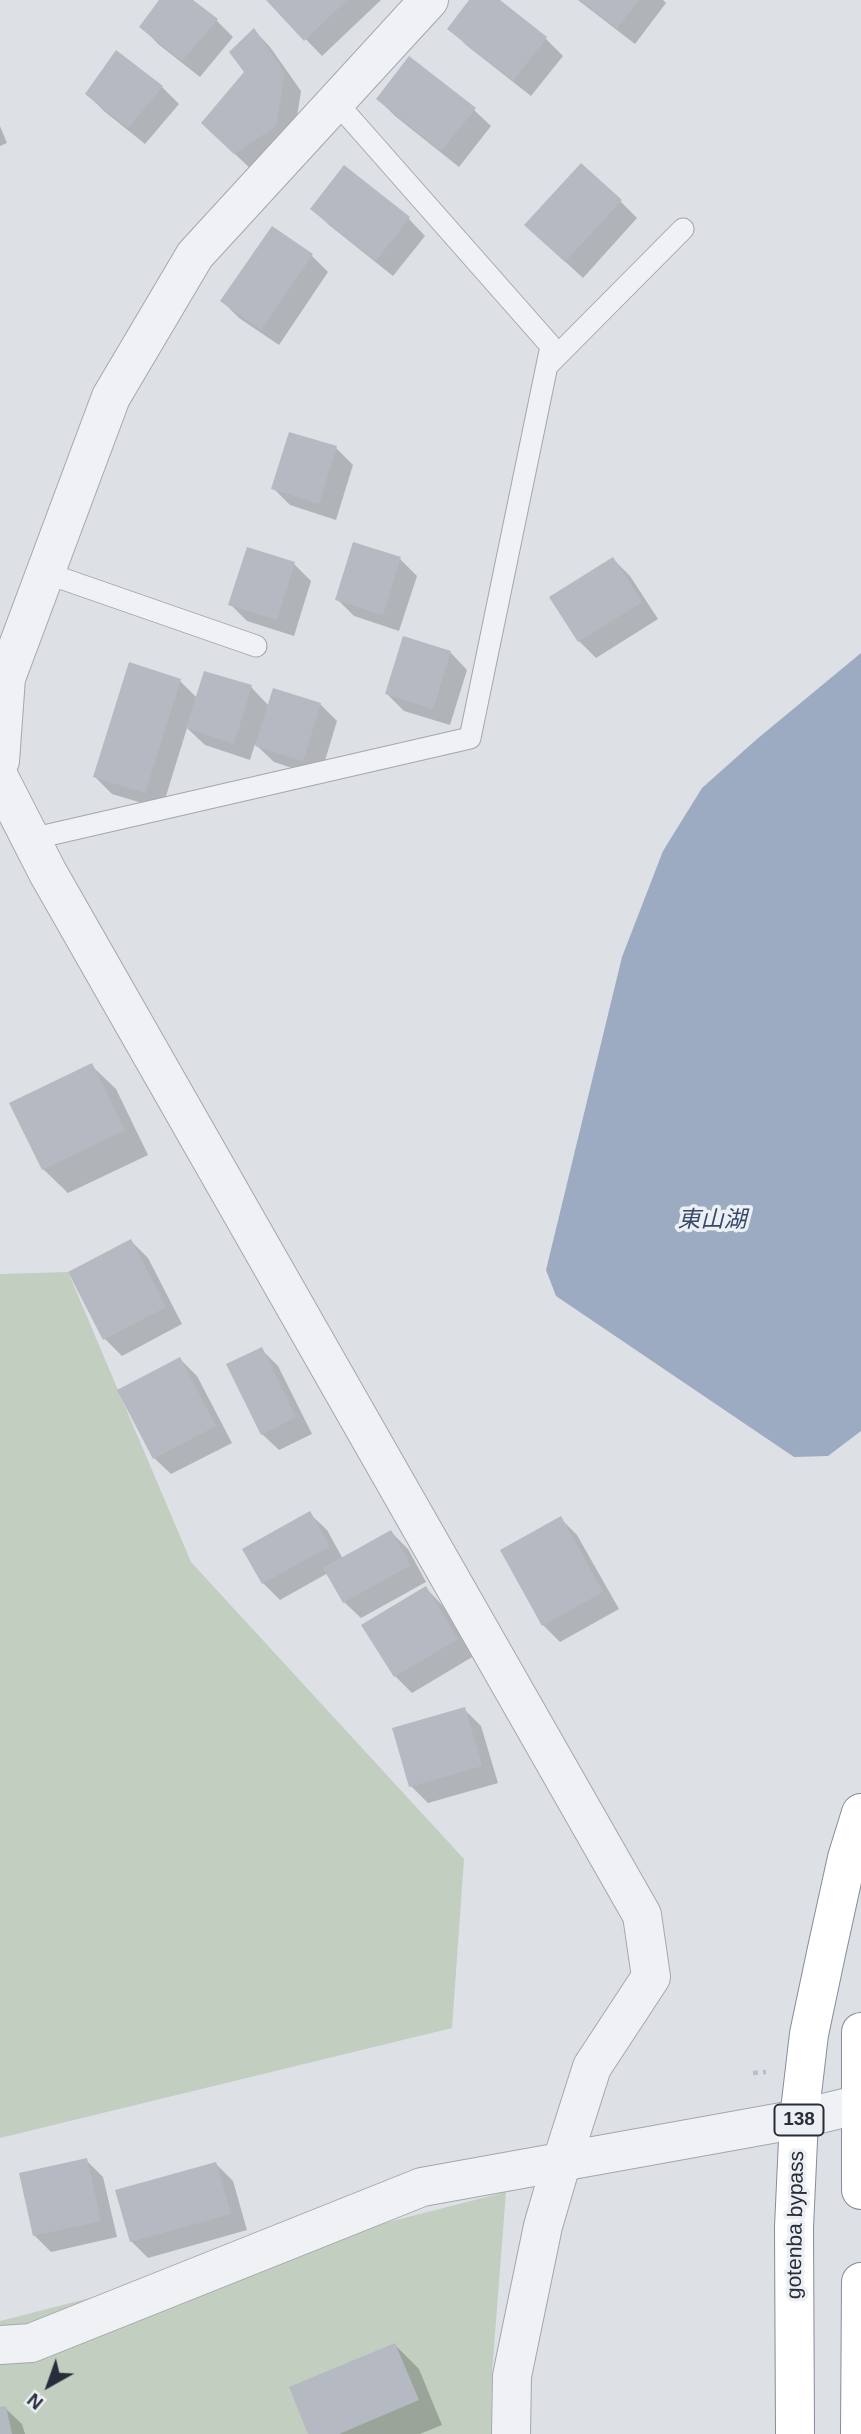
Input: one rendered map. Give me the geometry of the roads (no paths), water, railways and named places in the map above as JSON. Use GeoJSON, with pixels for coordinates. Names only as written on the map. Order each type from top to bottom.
{"type":"FeatureCollection","features":[{"type":"Feature","properties":{"kind":"highway","name":"gotenba bypass"},"geometry":{"type":"LineString","coordinates":[[795,2434],[794,2227],[799,2119],[809,2034],[847,1858],[861,1813]]}},
{"type":"Feature","properties":{"kind":"highway"},"geometry":{"type":"LineString","coordinates":[[861,2032],[861,2190]]}},
{"type":"Feature","properties":{"kind":"highway"},"geometry":{"type":"LineString","coordinates":[[860,2434],[861,2282]]}},
{"type":"Feature","properties":{"kind":"street"},"geometry":{"type":"LineString","coordinates":[[0,761],[6,678],[111,397],[195,255],[429,0]]}},
{"type":"Feature","properties":{"kind":"street"},"geometry":{"type":"LineString","coordinates":[[0,779],[48,873],[642,1915],[651,1977],[592,2067],[562,2161],[543,2226],[512,2376],[511,2434]]}},
{"type":"Feature","properties":{"kind":"street"},"geometry":{"type":"LineString","coordinates":[[0,2345],[32,2343],[422,2187],[799,2119],[860,2104]]}},
{"type":"Feature","properties":{"kind":"lane"},"geometry":{"type":"LineString","coordinates":[[31,839],[470,738],[551,346],[336,102]]}},
{"type":"Feature","properties":{"kind":"lane"},"geometry":{"type":"LineString","coordinates":[[547,366],[683,229]]}},
{"type":"Feature","properties":{"kind":"lane"},"geometry":{"type":"LineString","coordinates":[[46,573],[256,646]]}},
{"type":"Feature","properties":{"kind":"water","name":"東山湖"},"geometry":{"type":"Polygon","coordinates":[[[861,653],[861,1431],[828,1456],[794,1457],[556,1296],[546,1270],[622,957],[663,851],[702,788],[861,653]]]}}]}
